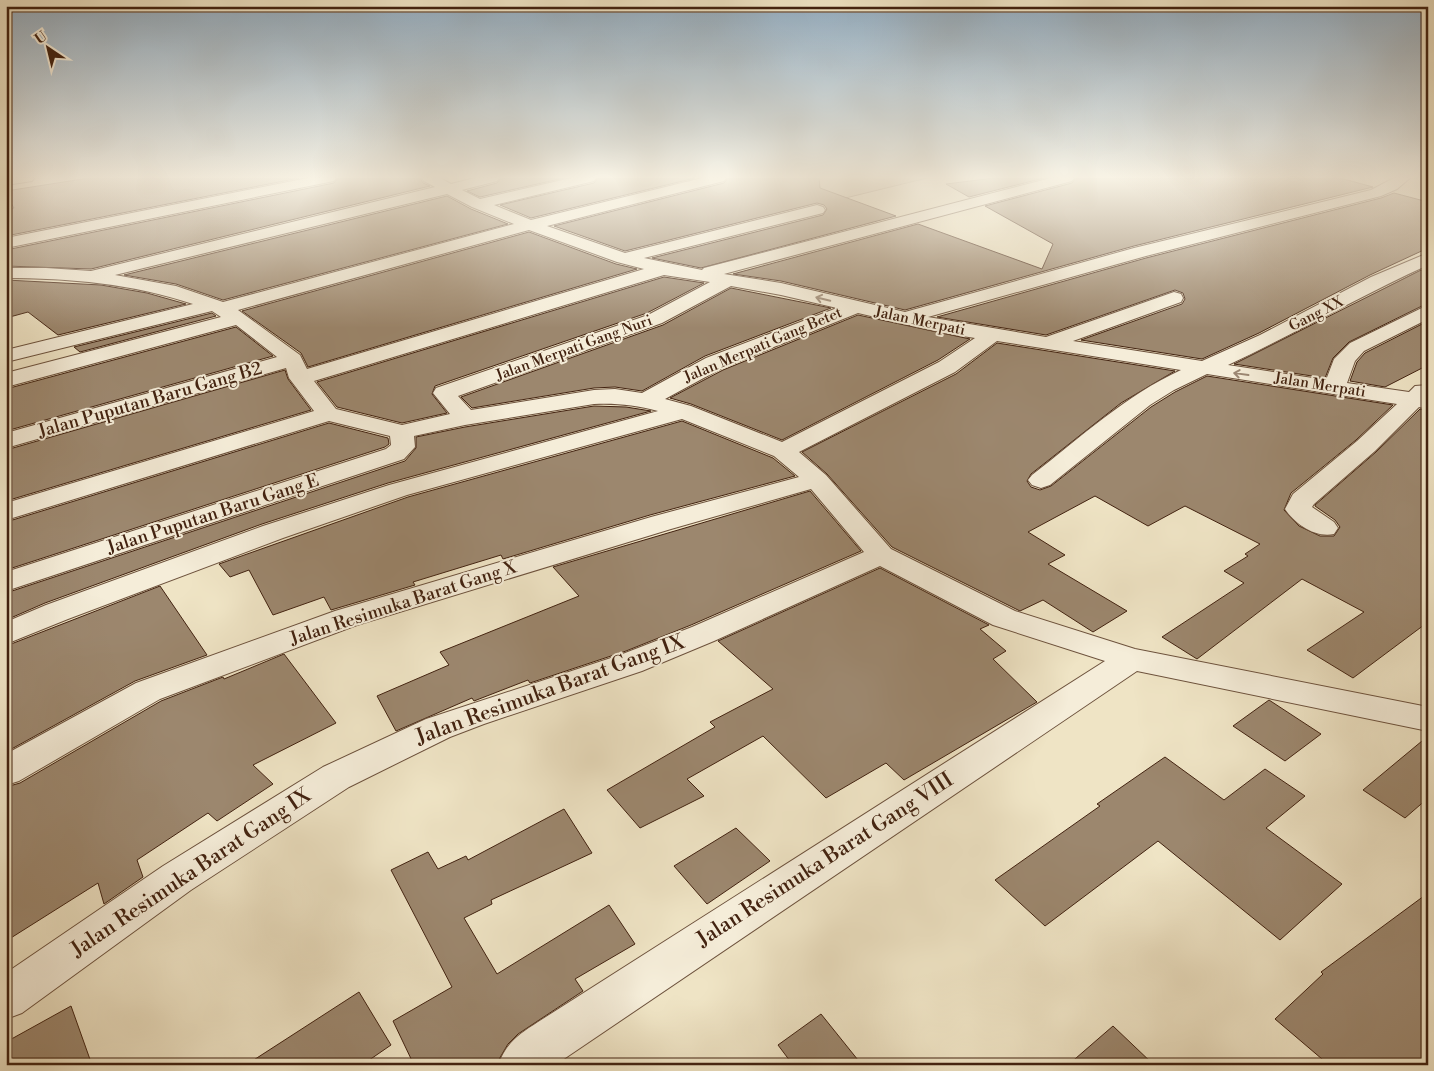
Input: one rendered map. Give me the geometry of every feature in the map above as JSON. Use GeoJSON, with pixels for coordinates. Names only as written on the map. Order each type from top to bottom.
{"type":"FeatureCollection","features":[{"type":"Feature","properties":{"kind":"street"},"geometry":{"type":"LineString","coordinates":[[6,243],[81,228]]}},
{"type":"Feature","properties":{"kind":"street"},"geometry":{"type":"LineString","coordinates":[[89,276],[285,228]]}},
{"type":"Feature","properties":{"kind":"street"},"geometry":{"type":"LineString","coordinates":[[6,380],[224,311],[519,228]]}},
{"type":"Feature","properties":{"kind":"street","name":"Jalan Merpati"},"geometry":{"type":"LineString","coordinates":[[538,228],[623,258],[663,269],[781,289],[904,319],[992,335],[1204,368],[1334,387],[1424,396]]}},
{"type":"Feature","properties":{"kind":"street"},"geometry":{"type":"LineString","coordinates":[[623,258],[744,228]]}},
{"type":"Feature","properties":{"kind":"street"},"geometry":{"type":"LineString","coordinates":[[697,276],[878,228]]}},
{"type":"Feature","properties":{"kind":"street"},"geometry":{"type":"LineString","coordinates":[[904,319],[1022,282],[1233,228]]}},
{"type":"Feature","properties":{"kind":"street","name":"Gang XX"},"geometry":{"type":"LineString","coordinates":[[1041,480],[1142,400],[1166,385],[1267,339],[1377,281],[1428,258]]}},
{"type":"Feature","properties":{"kind":"street","name":"Jalan Puputan Baru Gang B2"},"geometry":{"type":"LineString","coordinates":[[6,441],[296,368],[392,352],[663,269]]}},
{"type":"Feature","properties":{"kind":"street"},"geometry":{"type":"LineString","coordinates":[[6,273],[89,276],[176,292],[224,311],[296,368],[328,414]]}},
{"type":"Feature","properties":{"kind":"street","name":"Jalan Merpati Gang Nuri"},"geometry":{"type":"LineString","coordinates":[[465,418],[444,393],[656,319],[729,280]]}},
{"type":"Feature","properties":{"kind":"street"},"geometry":{"type":"LineString","coordinates":[[1047,343],[1174,298]]}},
{"type":"Feature","properties":{"kind":"street","name":"Jalan Merpati Gang Betet"},"geometry":{"type":"LineString","coordinates":[[645,400],[714,363],[856,307]]}},
{"type":"Feature","properties":{"kind":"street"},"geometry":{"type":"LineString","coordinates":[[6,356],[224,311]]}},
{"type":"Feature","properties":{"kind":"street"},"geometry":{"type":"LineString","coordinates":[[1334,387],[1345,359],[1357,347],[1428,311]]}},
{"type":"Feature","properties":{"kind":"street"},"geometry":{"type":"LineString","coordinates":[[783,451],[947,367],[992,335]]}},
{"type":"Feature","properties":{"kind":"street"},"geometry":{"type":"LineString","coordinates":[[6,512],[328,414],[402,432],[465,418],[594,397],[615,396],[645,400],[683,411],[783,451],[817,480],[881,555],[1004,618],[1132,659],[1428,719]]}},
{"type":"Feature","properties":{"kind":"street"},"geometry":{"type":"LineString","coordinates":[[1324,528],[1298,510],[1302,500],[1424,396]]}},
{"type":"Feature","properties":{"kind":"street"},"geometry":{"type":"LineString","coordinates":[[6,634],[57,612],[255,538],[380,496],[437,478],[583,441],[683,411]]}},
{"type":"Feature","properties":{"kind":"street","name":"Jalan Puputan Baru Gang E"},"geometry":{"type":"LineString","coordinates":[[6,582],[395,454],[403,447],[402,432]]}},
{"type":"Feature","properties":{"kind":"street","name":"Jalan Resimuka Barat Gang X"},"geometry":{"type":"LineString","coordinates":[[6,771],[148,691],[346,618],[661,523],[817,480]]}},
{"type":"Feature","properties":{"kind":"street","name":"Jalan Resimuka Barat Gang IX"},"geometry":{"type":"LineString","coordinates":[[6,998],[176,878],[336,777],[438,728],[631,663],[703,634],[881,555]]}},
{"type":"Feature","properties":{"kind":"street","name":"Jalan Resimuka Barat Gang VIII"},"geometry":{"type":"LineString","coordinates":[[521,1065],[538,1048],[562,1032],[1132,659]]}},
{"type":"Feature","properties":{"kind":"building"},"geometry":{"type":"Polygon","coordinates":[[[6,228],[47,228],[6,236],[6,228]]]}},
{"type":"Feature","properties":{"kind":"building"},"geometry":{"type":"Polygon","coordinates":[[[114,228],[259,228],[91,269],[6,266],[6,250],[114,228]]]}},
{"type":"Feature","properties":{"kind":"building"},"geometry":{"type":"Polygon","coordinates":[[[316,228],[493,228],[223,300],[176,284],[124,275],[316,228]]]}},
{"type":"Feature","properties":{"kind":"building"},"geometry":{"type":"Polygon","coordinates":[[[560,228],[717,228],[625,251],[560,228]]]}},
{"type":"Feature","properties":{"kind":"building"},"geometry":{"type":"Polygon","coordinates":[[[771,228],[851,228],[701,268],[652,258],[771,228]]]}},
{"type":"Feature","properties":{"kind":"building"},"geometry":{"type":"Polygon","coordinates":[[[903,228],[929,228],[1042,269],[1053,244],[1024,228],[1207,228],[1134,246],[905,310],[781,281],[733,274],[903,228]]]}},
{"type":"Feature","properties":{"kind":"building"},"geometry":{"type":"Polygon","coordinates":[[[1264,228],[1428,228],[1428,248],[1370,275],[1259,333],[1202,359],[1081,340],[1182,304],[1185,299],[1183,293],[1175,290],[1046,335],[937,317],[1146,258],[1264,228]]]}},
{"type":"Feature","properties":{"kind":"building"},"geometry":{"type":"Polygon","coordinates":[[[529,232],[616,264],[637,269],[308,367],[301,353],[242,311],[529,232]]]}},
{"type":"Feature","properties":{"kind":"building"},"geometry":{"type":"Polygon","coordinates":[[[1421,270],[1428,273],[1428,303],[1349,342],[1333,358],[1325,378],[1234,364],[1421,270]]]}},
{"type":"Feature","properties":{"kind":"building"},"geometry":{"type":"Polygon","coordinates":[[[664,277],[704,283],[647,313],[435,386],[432,394],[447,413],[402,423],[337,407],[317,382],[664,277]]]}},
{"type":"Feature","properties":{"kind":"building"},"geometry":{"type":"Polygon","coordinates":[[[6,280],[101,285],[147,293],[186,304],[58,335],[28,312],[6,318],[6,280]]]}},
{"type":"Feature","properties":{"kind":"building"},"geometry":{"type":"Polygon","coordinates":[[[731,288],[831,308],[705,356],[642,391],[615,387],[594,388],[472,408],[461,397],[663,325],[731,288]]]}},
{"type":"Feature","properties":{"kind":"building"},"geometry":{"type":"Polygon","coordinates":[[[212,313],[216,316],[80,352],[74,347],[212,313]]]}},
{"type":"Feature","properties":{"kind":"building"},"geometry":{"type":"Polygon","coordinates":[[[858,315],[970,339],[938,360],[782,440],[691,404],[670,398],[723,370],[858,315]]]}},
{"type":"Feature","properties":{"kind":"building"},"geometry":{"type":"Polygon","coordinates":[[[1428,321],[1428,365],[1385,387],[1350,381],[1357,362],[1365,353],[1428,321]]]}},
{"type":"Feature","properties":{"kind":"building"},"geometry":{"type":"Polygon","coordinates":[[[236,327],[273,356],[6,431],[6,389],[236,327]]]}},
{"type":"Feature","properties":{"kind":"building"},"geometry":{"type":"Polygon","coordinates":[[[997,343],[1175,371],[1121,403],[1031,474],[1027,481],[1031,487],[1040,490],[1051,486],[1151,407],[1207,376],[1393,405],[1356,440],[1291,493],[1284,510],[1299,526],[1320,536],[1334,536],[1340,527],[1335,520],[1315,505],[1376,452],[1420,409],[1428,411],[1428,622],[1353,678],[1307,650],[1364,612],[1302,579],[1197,659],[1162,637],[1244,583],[1224,571],[1248,556],[1245,554],[1260,544],[1185,506],[1148,526],[1095,496],[1028,532],[1065,555],[1048,564],[1127,611],[1093,632],[1043,600],[1020,611],[892,547],[827,474],[802,452],[956,374],[997,343]]]}},
{"type":"Feature","properties":{"kind":"building"},"geometry":{"type":"Polygon","coordinates":[[[285,370],[288,379],[311,410],[6,501],[6,450],[285,370]]]}},
{"type":"Feature","properties":{"kind":"building"},"geometry":{"type":"Polygon","coordinates":[[[594,406],[626,407],[651,411],[388,483],[262,524],[45,603],[6,620],[6,593],[405,461],[416,448],[416,437],[594,406]]]}},
{"type":"Feature","properties":{"kind":"building"},"geometry":{"type":"Polygon","coordinates":[[[682,421],[773,458],[795,476],[650,515],[503,559],[501,555],[413,582],[415,585],[331,610],[324,597],[273,615],[249,570],[230,577],[219,564],[408,497],[682,421]]]}},
{"type":"Feature","properties":{"kind":"building"},"geometry":{"type":"Polygon","coordinates":[[[329,423],[388,438],[389,444],[385,447],[6,570],[6,522],[329,423]]]}},
{"type":"Feature","properties":{"kind":"building"},"geometry":{"type":"Polygon","coordinates":[[[810,491],[861,551],[691,625],[626,651],[530,683],[528,680],[474,701],[472,698],[396,731],[377,696],[449,665],[440,652],[579,596],[553,567],[810,491]]]}},
{"type":"Feature","properties":{"kind":"building"},"geometry":{"type":"Polygon","coordinates":[[[880,568],[989,625],[980,629],[1006,651],[993,659],[1037,702],[904,780],[886,763],[826,798],[763,736],[687,779],[704,796],[640,828],[607,790],[715,727],[710,722],[773,689],[718,641],[880,568]]]}},
{"type":"Feature","properties":{"kind":"building"},"geometry":{"type":"Polygon","coordinates":[[[160,586],[207,655],[135,681],[6,752],[6,646],[160,586]]]}},
{"type":"Feature","properties":{"kind":"building"},"geometry":{"type":"Polygon","coordinates":[[[284,654],[336,723],[253,765],[273,784],[217,821],[208,813],[137,860],[143,877],[104,904],[98,883],[6,941],[6,787],[20,783],[161,701],[223,677],[224,679],[284,654]]]}},
{"type":"Feature","properties":{"kind":"building"},"geometry":{"type":"Polygon","coordinates":[[[1269,700],[1321,734],[1285,761],[1233,726],[1269,700]]]}},
{"type":"Feature","properties":{"kind":"building"},"geometry":{"type":"Polygon","coordinates":[[[1428,736],[1428,798],[1405,818],[1363,790],[1428,736]]]}},
{"type":"Feature","properties":{"kind":"building"},"geometry":{"type":"Polygon","coordinates":[[[1165,757],[1224,800],[1265,769],[1305,796],[1266,828],[1342,884],[1280,940],[1158,841],[1045,926],[995,880],[1100,806],[1097,804],[1165,757]]]}},
{"type":"Feature","properties":{"kind":"building"},"geometry":{"type":"Polygon","coordinates":[[[564,809],[592,853],[491,900],[492,904],[464,918],[497,974],[609,905],[635,944],[575,979],[583,991],[518,1034],[508,1044],[498,1061],[492,1065],[414,1065],[393,1021],[452,987],[391,870],[428,852],[438,869],[466,856],[468,860],[564,809]]]}},
{"type":"Feature","properties":{"kind":"building"},"geometry":{"type":"Polygon","coordinates":[[[736,828],[770,861],[707,904],[674,866],[736,828]]]}},
{"type":"Feature","properties":{"kind":"building"},"geometry":{"type":"Polygon","coordinates":[[[1428,893],[1428,1065],[1329,1065],[1275,1019],[1323,974],[1321,972],[1428,893]]]}},
{"type":"Feature","properties":{"kind":"building"},"geometry":{"type":"Polygon","coordinates":[[[359,992],[391,1045],[362,1065],[246,1065],[359,992]]]}},
{"type":"Feature","properties":{"kind":"building"},"geometry":{"type":"Polygon","coordinates":[[[71,1006],[92,1065],[6,1065],[6,1042],[71,1006]]]}},
{"type":"Feature","properties":{"kind":"building"},"geometry":{"type":"Polygon","coordinates":[[[821,1014],[862,1065],[793,1065],[778,1045],[821,1014]]]}},
{"type":"Feature","properties":{"kind":"building"},"geometry":{"type":"Polygon","coordinates":[[[1113,1026],[1154,1065],[1068,1065],[1113,1026]]]}}]}
